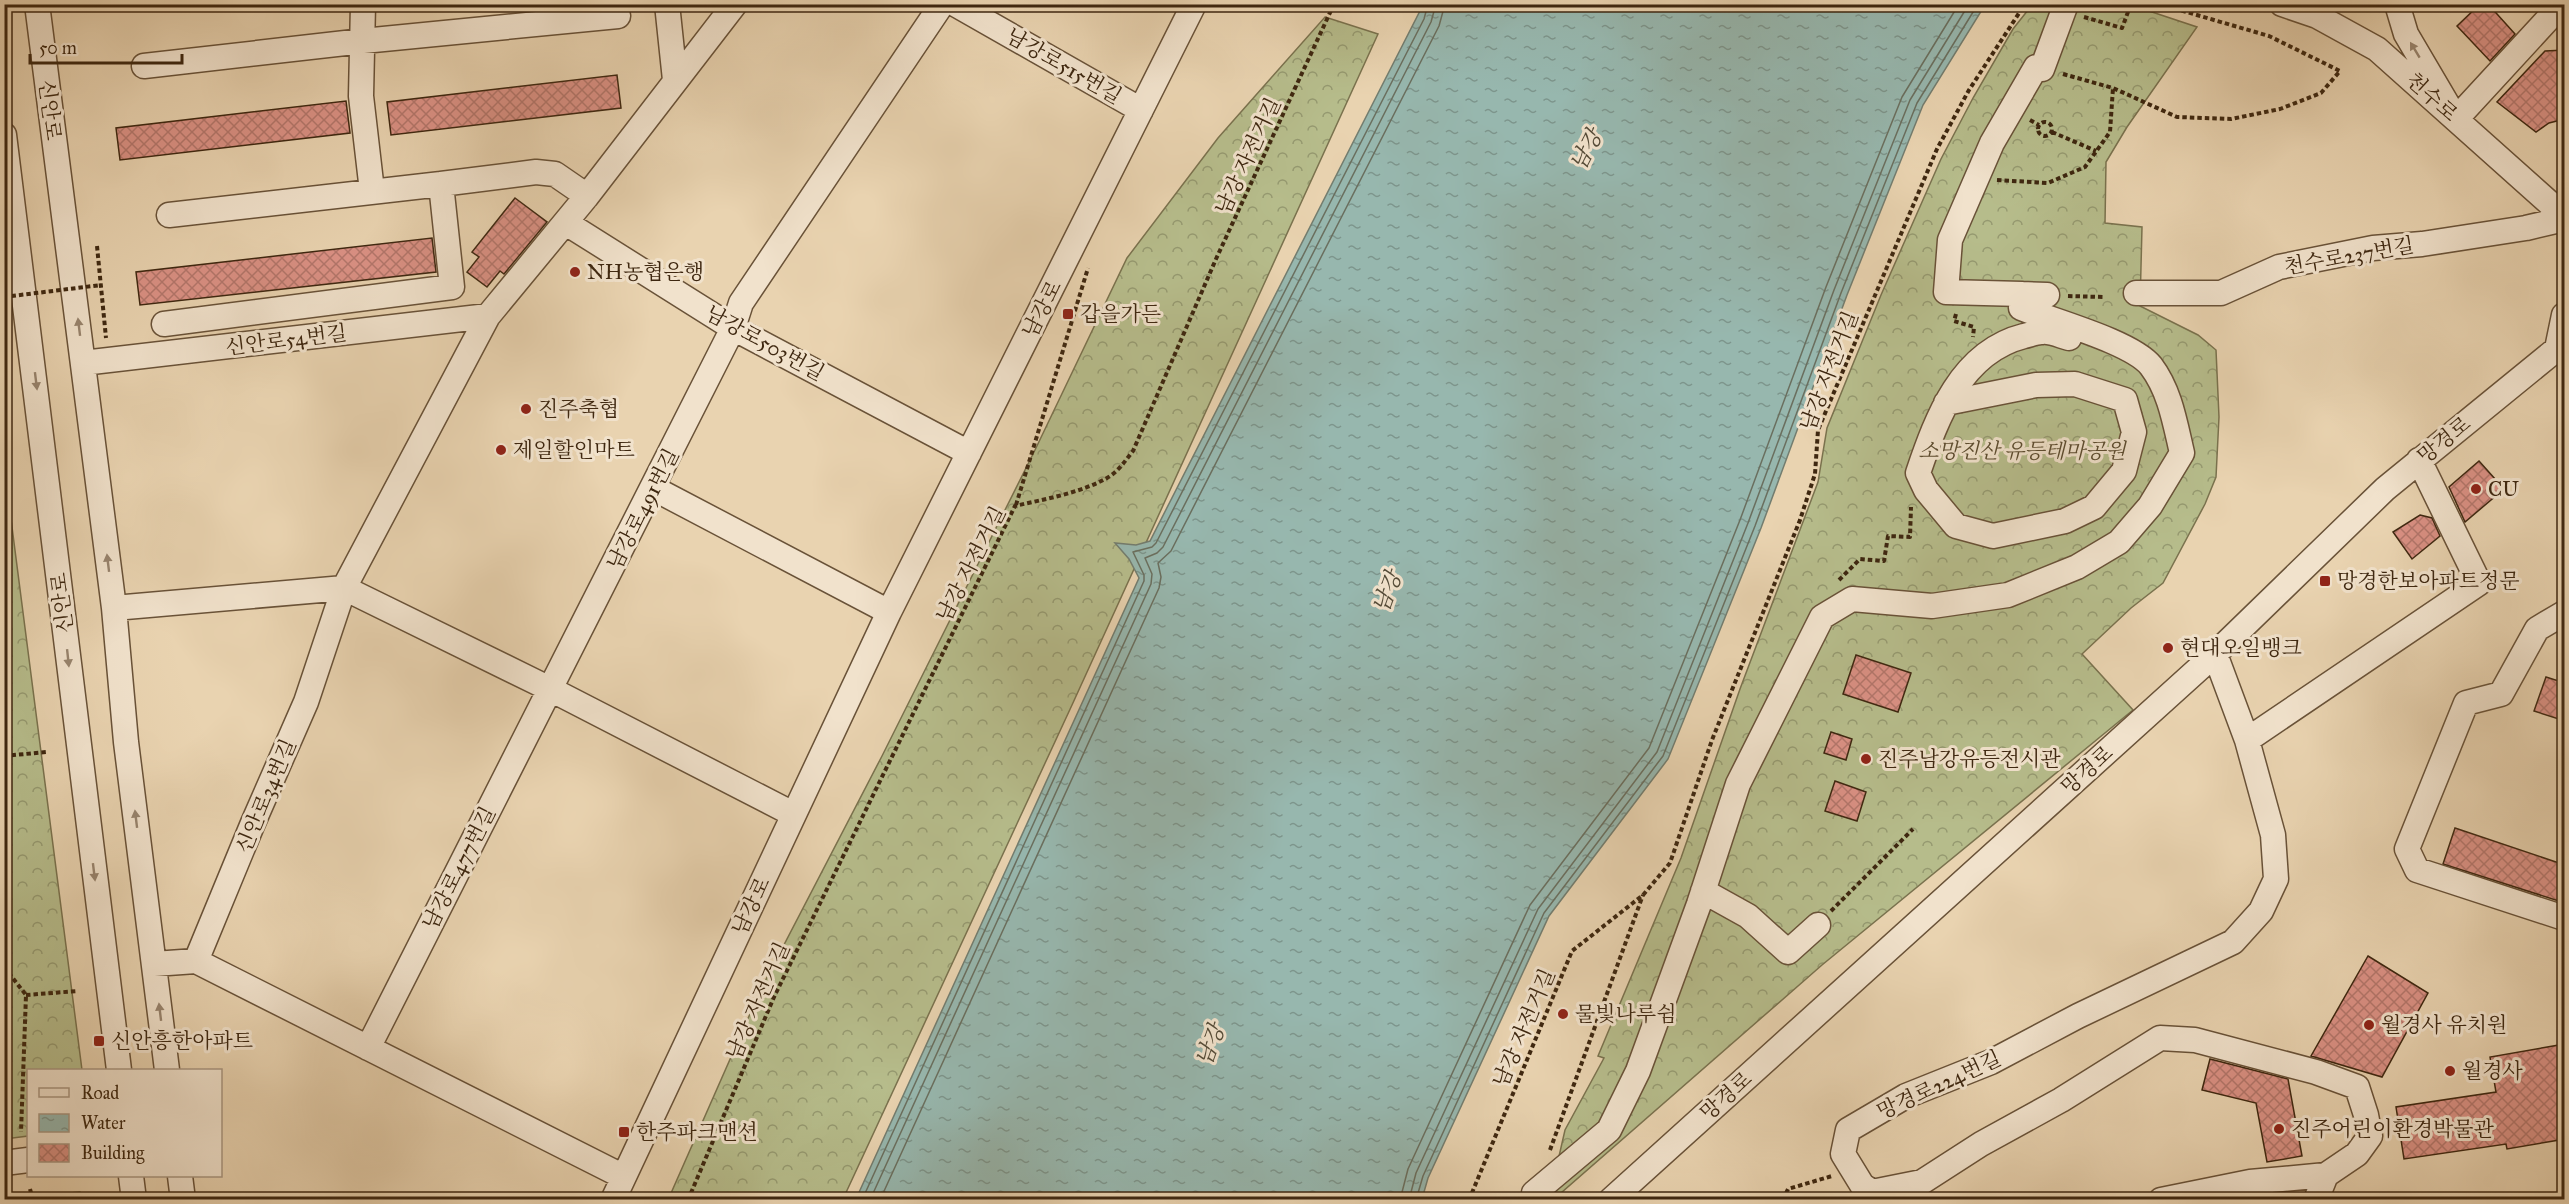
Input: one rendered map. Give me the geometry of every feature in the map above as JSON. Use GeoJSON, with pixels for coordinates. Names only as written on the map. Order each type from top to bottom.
{"type":"FeatureCollection","features":[{"type":"Feature","properties":{"kind":"street","name":"신안로"},"geometry":{"type":"LineString","coordinates":[[37,4],[114,608],[126,742],[168,1069]]}},
{"type":"Feature","properties":{"kind":"street"},"geometry":{"type":"LineString","coordinates":[[363,4],[362,96],[372,191]]}},
{"type":"Feature","properties":{"kind":"street"},"geometry":{"type":"LineString","coordinates":[[667,4],[675,80]]}},
{"type":"Feature","properties":{"kind":"street"},"geometry":{"type":"LineString","coordinates":[[344,588],[488,316],[566,223],[735,4]]}},
{"type":"Feature","properties":{"kind":"street","name":"남강로491번길"},"geometry":{"type":"LineString","coordinates":[[550,689],[733,328],[741,303],[942,4]]}},
{"type":"Feature","properties":{"kind":"street","name":"남강로515번길"},"geometry":{"type":"LineString","coordinates":[[955,4],[1141,110]]}},
{"type":"Feature","properties":{"kind":"street","name":"남강로"},"geometry":{"type":"LineString","coordinates":[[613,1200],[622,1176],[888,612],[1194,4]]}},
{"type":"Feature","properties":{"kind":"street","name":"천수로"},"geometry":{"type":"LineString","coordinates":[[2282,4],[2321,10],[2377,49],[2565,217]]}},
{"type":"Feature","properties":{"kind":"street"},"geometry":{"type":"LineString","coordinates":[[2397,4],[2406,34],[2456,118],[2562,4]]}},
{"type":"Feature","properties":{"kind":"street"},"geometry":{"type":"LineString","coordinates":[[2048,295],[1946,292],[1950,240],[1992,142],[2039,68],[2065,8]]}},
{"type":"Feature","properties":{"kind":"street"},"geometry":{"type":"LineString","coordinates":[[144,66],[363,41],[618,16]]}},
{"type":"Feature","properties":{"kind":"street","name":"신안로"},"geometry":{"type":"LineString","coordinates":[[4,135],[118,1069]]}},
{"type":"Feature","properties":{"kind":"street"},"geometry":{"type":"LineString","coordinates":[[169,215],[536,172],[555,174],[587,196]]}},
{"type":"Feature","properties":{"kind":"street"},"geometry":{"type":"LineString","coordinates":[[164,324],[452,287],[441,184]]}},
{"type":"Feature","properties":{"kind":"street","name":"천수로237번길"},"geometry":{"type":"LineString","coordinates":[[2136,293],[2221,293],[2279,267],[2373,248],[2526,228],[2565,217]]}},
{"type":"Feature","properties":{"kind":"street","name":"남강로503번길"},"geometry":{"type":"LineString","coordinates":[[566,223],[733,328],[969,453]]}},
{"type":"Feature","properties":{"kind":"street"},"geometry":{"type":"LineString","coordinates":[[1534,1193],[1609,1130],[1638,1071],[1703,891],[1738,784],[1822,617],[1852,599],[1932,606],[2008,595],[2077,567],[2119,542],[2150,506],[2182,453],[2169,400],[2150,365],[2126,349],[2099,336],[2022,308],[2022,294]]}},
{"type":"Feature","properties":{"kind":"street"},"geometry":{"type":"LineString","coordinates":[[2560,346],[2565,315]]}},
{"type":"Feature","properties":{"kind":"street","name":"신안로54번길"},"geometry":{"type":"LineString","coordinates":[[83,363],[488,316]]}},
{"type":"Feature","properties":{"kind":"street"},"geometry":{"type":"LineString","coordinates":[[1946,404],[2036,385],[2075,384],[2125,400],[2134,432],[2124,471],[2094,507],[2065,521],[1993,536],[1956,526],[1926,490],[1918,473],[1946,404],[1970,366],[2009,340],[2043,332],[2150,365]]}},
{"type":"Feature","properties":{"kind":"street","name":"망경로"},"geometry":{"type":"LineString","coordinates":[[1611,1200],[2215,654],[2419,460],[2560,346]]}},
{"type":"Feature","properties":{"kind":"street"},"geometry":{"type":"LineString","coordinates":[[2247,740],[2479,583],[2419,460]]}},
{"type":"Feature","properties":{"kind":"street"},"geometry":{"type":"LineString","coordinates":[[653,488],[888,612]]}},
{"type":"Feature","properties":{"kind":"street"},"geometry":{"type":"LineString","coordinates":[[114,608],[344,588],[550,689],[793,814]]}},
{"type":"Feature","properties":{"kind":"street","name":"신안로34번길"},"geometry":{"type":"LineString","coordinates":[[196,961],[306,702],[344,588]]}},
{"type":"Feature","properties":{"kind":"street"},"geometry":{"type":"LineString","coordinates":[[2565,613],[2537,629],[2501,694],[2466,703],[2407,849],[2417,870],[2565,918]]}},
{"type":"Feature","properties":{"kind":"street","name":"망경로224번길"},"geometry":{"type":"LineString","coordinates":[[2215,654],[2247,740],[2273,835],[2276,879],[2261,911],[2233,942],[2078,1016],[1991,1062],[1906,1096],[1848,1130],[1843,1154],[1862,1185],[1872,1192],[1922,1182],[2160,1038],[2194,1040],[2316,1072],[2357,1087],[2370,1136],[2357,1154],[2326,1175]]}},
{"type":"Feature","properties":{"kind":"street","name":"남강로477번길"},"geometry":{"type":"LineString","coordinates":[[368,1048],[550,689]]}},
{"type":"Feature","properties":{"kind":"street"},"geometry":{"type":"LineString","coordinates":[[1703,891],[1748,916],[1788,952],[1818,925]]}},
{"type":"Feature","properties":{"kind":"street"},"geometry":{"type":"LineString","coordinates":[[154,964],[196,961],[622,1176]]}},
{"type":"Feature","properties":{"kind":"street"},"geometry":{"type":"LineString","coordinates":[[4,1163],[27,1160]]}},
{"type":"Feature","properties":{"kind":"street"},"geometry":{"type":"LineString","coordinates":[[2161,1200],[2250,1182],[2326,1175],[2316,1200]]}},
{"type":"Feature","properties":{"kind":"street"},"geometry":{"type":"LineString","coordinates":[[131,1177],[134,1200]]}},
{"type":"Feature","properties":{"kind":"street"},"geometry":{"type":"LineString","coordinates":[[180,1177],[183,1200]]}},
{"type":"Feature","properties":{"kind":"path","name":"남강 자전거길"},"geometry":{"type":"LineString","coordinates":[[688,1200],[774,997],[1015,506],[1079,489],[1107,478],[1121,467],[1133,451],[1216,259],[1334,4]]}},
{"type":"Feature","properties":{"kind":"path","name":"남강 자전거길"},"geometry":{"type":"LineString","coordinates":[[1469,1200],[1572,951],[1643,895],[1670,863],[1712,740],[1800,520],[1815,474],[1818,430],[1937,149],[1969,90],[2025,4]]}},
{"type":"Feature","properties":{"kind":"path"},"geometry":{"type":"LineString","coordinates":[[2065,8],[2122,28],[2131,4]]}},
{"type":"Feature","properties":{"kind":"path"},"geometry":{"type":"LineString","coordinates":[[2039,68],[2113,88],[2177,117],[2231,119],[2280,109],[2321,93],[2340,71],[2269,36],[2159,4]]}},
{"type":"Feature","properties":{"kind":"path"},"geometry":{"type":"LineString","coordinates":[[1976,179],[2048,183],[2085,167],[2110,132],[2113,88]]}},
{"type":"Feature","properties":{"kind":"path"},"geometry":{"type":"LineString","coordinates":[[2052,132],[2096,151]]}},
{"type":"Feature","properties":{"kind":"path"},"geometry":{"type":"LineString","coordinates":[[97,246],[106,338]]}},
{"type":"Feature","properties":{"kind":"path"},"geometry":{"type":"LineString","coordinates":[[1015,506],[1090,260]]}},
{"type":"Feature","properties":{"kind":"path"},"geometry":{"type":"LineString","coordinates":[[4,297],[101,285]]}},
{"type":"Feature","properties":{"kind":"path"},"geometry":{"type":"LineString","coordinates":[[2048,295],[2103,297]]}},
{"type":"Feature","properties":{"kind":"path"},"geometry":{"type":"LineString","coordinates":[[1958,310],[1954,321],[1974,327],[1972,339]]}},
{"type":"Feature","properties":{"kind":"path"},"geometry":{"type":"LineString","coordinates":[[1835,583],[1860,559],[1884,561],[1888,536],[1910,537],[1911,501]]}},
{"type":"Feature","properties":{"kind":"path"},"geometry":{"type":"LineString","coordinates":[[4,756],[46,752]]}},
{"type":"Feature","properties":{"kind":"path"},"geometry":{"type":"LineString","coordinates":[[1818,925],[1913,829]]}},
{"type":"Feature","properties":{"kind":"path","name":"남강 자전거길"},"geometry":{"type":"LineString","coordinates":[[1546,1160],[1643,895]]}},
{"type":"Feature","properties":{"kind":"path"},"geometry":{"type":"LineString","coordinates":[[4,967],[26,995],[21,1132]]}},
{"type":"Feature","properties":{"kind":"path"},"geometry":{"type":"LineString","coordinates":[[26,995],[78,991]]}},
{"type":"Feature","properties":{"kind":"path"},"geometry":{"type":"LineString","coordinates":[[1783,1200],[1788,1189],[1853,1170]]}},
{"type":"Feature","properties":{"kind":"path"},"geometry":{"type":"LineString","coordinates":[[30,1189],[33,1200]]}},
{"type":"Feature","properties":{"kind":"green space","name":"소망진산 유등테마공원"},"geometry":{"type":"Polygon","coordinates":[[[2032,5],[2131,5],[2197,27],[2127,127],[2106,162],[2105,223],[2142,227],[2140,306],[2198,335],[2216,350],[2219,417],[2216,477],[2205,504],[2163,583],[2131,608],[2082,654],[2133,710],[1822,965],[1554,1199],[1549,1200],[1565,1130],[1604,1058],[1598,1056],[1681,858],[1740,689],[1818,482],[1827,428],[1881,295],[1941,159],[2013,29],[2032,5]]]}},
{"type":"Feature","properties":{"kind":"green space"},"geometry":{"type":"Polygon","coordinates":[[[1325,17],[1378,34],[1072,705],[843,1199],[668,1200],[761,989],[882,756],[1035,450],[1127,258],[1218,138],[1325,17]]]}},
{"type":"Feature","properties":{"kind":"green space"},"geometry":{"type":"Polygon","coordinates":[[[4,465],[82,1069],[27,1069],[27,1136],[5,1139],[4,465]]]}},
{"type":"Feature","properties":{"kind":"green space"},"geometry":{"type":"Polygon","coordinates":[[[80,1192],[88,1199],[5,1199],[80,1192]]]}},
{"type":"Feature","properties":{"kind":"water","name":"남강"},"geometry":{"type":"Polygon","coordinates":[[[1423,5],[1985,5],[1923,105],[1847,295],[1761,528],[1668,759],[1549,916],[1428,1178],[1422,1199],[856,1199],[1139,578],[1129,559],[1115,543],[1136,545],[1150,541],[1423,5]]]}},
{"type":"Feature","properties":{"kind":"building"},"geometry":{"type":"Polygon","coordinates":[[[2480,4],[2488,4],[2515,34],[2490,61],[2457,26],[2480,4]]]}},
{"type":"Feature","properties":{"kind":"building"},"geometry":{"type":"Polygon","coordinates":[[[2565,50],[2565,119],[2549,123],[2536,132],[2497,102],[2545,51],[2565,50]]]}},
{"type":"Feature","properties":{"kind":"building"},"geometry":{"type":"Polygon","coordinates":[[[617,75],[621,108],[391,135],[387,102],[617,75]]]}},
{"type":"Feature","properties":{"kind":"building"},"geometry":{"type":"Polygon","coordinates":[[[346,101],[350,133],[120,160],[116,128],[346,101]]]}},
{"type":"Feature","properties":{"kind":"building"},"geometry":{"type":"Polygon","coordinates":[[[515,198],[547,222],[504,274],[500,271],[487,287],[467,272],[479,257],[472,252],[515,198]]]}},
{"type":"Feature","properties":{"kind":"building"},"geometry":{"type":"Polygon","coordinates":[[[432,238],[436,272],[140,305],[136,272],[432,238]]]}},
{"type":"Feature","properties":{"kind":"building"},"geometry":{"type":"Polygon","coordinates":[[[2479,461],[2504,489],[2465,522],[2449,487],[2479,461]]]}},
{"type":"Feature","properties":{"kind":"building"},"geometry":{"type":"Polygon","coordinates":[[[2420,515],[2432,518],[2440,536],[2412,559],[2393,532],[2420,515]]]}},
{"type":"Feature","properties":{"kind":"building"},"geometry":{"type":"Polygon","coordinates":[[[1856,655],[1911,673],[1898,712],[1843,694],[1856,655]]]}},
{"type":"Feature","properties":{"kind":"building"},"geometry":{"type":"Polygon","coordinates":[[[2546,677],[2565,683],[2565,721],[2534,711],[2546,677]]]}},
{"type":"Feature","properties":{"kind":"building"},"geometry":{"type":"Polygon","coordinates":[[[1831,732],[1852,739],[1846,760],[1824,753],[1831,732]]]}},
{"type":"Feature","properties":{"kind":"building"},"geometry":{"type":"Polygon","coordinates":[[[1835,781],[1866,792],[1857,821],[1825,811],[1835,781]]]}},
{"type":"Feature","properties":{"kind":"building"},"geometry":{"type":"Polygon","coordinates":[[[2455,828],[2565,865],[2565,903],[2443,864],[2455,828]]]}},
{"type":"Feature","properties":{"kind":"building","name":"월경사 유치원"},"geometry":{"type":"Polygon","coordinates":[[[2368,956],[2428,993],[2382,1077],[2311,1056],[2368,956]]]}},
{"type":"Feature","properties":{"kind":"building"},"geometry":{"type":"Polygon","coordinates":[[[2565,1044],[2565,1139],[2507,1149],[2506,1144],[2404,1159],[2396,1107],[2496,1092],[2490,1057],[2565,1044]]]}},
{"type":"Feature","properties":{"kind":"building","name":"진주어린이환경박물관"},"geometry":{"type":"Polygon","coordinates":[[[2210,1059],[2288,1079],[2302,1156],[2267,1162],[2256,1103],[2202,1090],[2210,1059]]]}},
{"type":"Feature","properties":{"kind":"place","name":"NH농협은행"},"geometry":{"type":"Point","coordinates":[575,272]}},
{"type":"Feature","properties":{"kind":"place","name":"갑을가든"},"geometry":{"type":"Point","coordinates":[1068,314]}},
{"type":"Feature","properties":{"kind":"place","name":"진주축협"},"geometry":{"type":"Point","coordinates":[526,409]}},
{"type":"Feature","properties":{"kind":"place","name":"제일할인마트"},"geometry":{"type":"Point","coordinates":[501,450]}},
{"type":"Feature","properties":{"kind":"place","name":"CU"},"geometry":{"type":"Point","coordinates":[2476,489]}},
{"type":"Feature","properties":{"kind":"place","name":"망경한보아파트정문"},"geometry":{"type":"Point","coordinates":[2325,581]}},
{"type":"Feature","properties":{"kind":"place","name":"현대오일뱅크"},"geometry":{"type":"Point","coordinates":[2168,648]}},
{"type":"Feature","properties":{"kind":"place","name":"진주남강유등전시관"},"geometry":{"type":"Point","coordinates":[1866,759]}},
{"type":"Feature","properties":{"kind":"place","name":"물빛나루쉼"},"geometry":{"type":"Point","coordinates":[1563,1014]}},
{"type":"Feature","properties":{"kind":"place","name":"월경사 유치원"},"geometry":{"type":"Point","coordinates":[2369,1025]}},
{"type":"Feature","properties":{"kind":"place","name":"신안흥한아파트"},"geometry":{"type":"Point","coordinates":[99,1041]}},
{"type":"Feature","properties":{"kind":"place","name":"월경사"},"geometry":{"type":"Point","coordinates":[2450,1071]}},
{"type":"Feature","properties":{"kind":"place","name":"진주어린이환경박물관"},"geometry":{"type":"Point","coordinates":[2279,1129]}},
{"type":"Feature","properties":{"kind":"place","name":"한주파크맨션"},"geometry":{"type":"Point","coordinates":[624,1132]}}]}
